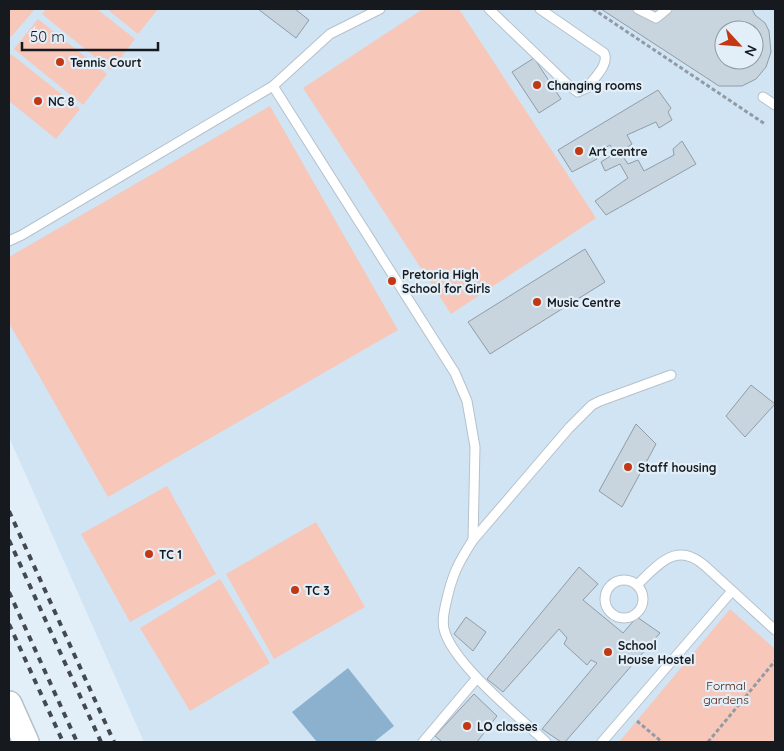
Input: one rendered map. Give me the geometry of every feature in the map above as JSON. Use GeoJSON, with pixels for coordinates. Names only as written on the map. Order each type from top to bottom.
{"type":"FeatureCollection","features":[{"type":"Feature","properties":{"kind":"lane"},"geometry":{"type":"LineString","coordinates":[[490,9],[567,84],[578,92],[588,88],[605,63],[606,57],[604,52],[540,9]]}},
{"type":"Feature","properties":{"kind":"lane"},"geometry":{"type":"LineString","coordinates":[[638,9],[656,18],[667,9]]}},
{"type":"Feature","properties":{"kind":"lane"},"geometry":{"type":"LineString","coordinates":[[9,241],[274,86],[330,34],[374,10]]}},
{"type":"Feature","properties":{"kind":"lane"},"geometry":{"type":"LineString","coordinates":[[274,86],[455,373],[467,401],[475,447],[473,540]]}},
{"type":"Feature","properties":{"kind":"lane"},"geometry":{"type":"LineString","coordinates":[[763,96],[775,105]]}},
{"type":"Feature","properties":{"kind":"lane"},"geometry":{"type":"LineString","coordinates":[[546,742],[477,678],[447,640],[442,619],[455,569],[473,540],[569,428],[592,406],[600,401],[671,375]]}},
{"type":"Feature","properties":{"kind":"lane"},"geometry":{"type":"LineString","coordinates":[[637,585],[666,559],[683,555],[692,557],[704,565],[775,630]]}},
{"type":"Feature","properties":{"kind":"lane"},"geometry":{"type":"LineString","coordinates":[[626,580],[637,585],[642,596],[640,608],[636,613],[625,618],[613,615],[609,611],[604,599],[609,587],[613,583],[626,580]]}},
{"type":"Feature","properties":{"kind":"lane"},"geometry":{"type":"LineString","coordinates":[[602,742],[732,590]]}},
{"type":"Feature","properties":{"kind":"lane"},"geometry":{"type":"LineString","coordinates":[[423,742],[477,678]]}},
{"type":"Feature","properties":{"kind":"path"},"geometry":{"type":"LineString","coordinates":[[593,9],[765,124]]}},
{"type":"Feature","properties":{"kind":"path"},"geometry":{"type":"LineString","coordinates":[[708,742],[775,661]]}},
{"type":"Feature","properties":{"kind":"path"},"geometry":{"type":"LineString","coordinates":[[637,721],[662,742]]}},
{"type":"Feature","properties":{"kind":"shaded area","name":"Pretoria High School for Girls"},"geometry":{"type":"Polygon","coordinates":[[[9,9],[775,9],[775,742],[144,742],[9,437],[9,9]]]}},
{"type":"Feature","properties":{"kind":"green space"},"geometry":{"type":"Polygon","coordinates":[[[9,9],[35,9],[11,37],[9,35],[9,9]]]}},
{"type":"Feature","properties":{"kind":"green space"},"geometry":{"type":"Polygon","coordinates":[[[46,9],[97,9],[135,39],[111,70],[42,14],[46,9]]]}},
{"type":"Feature","properties":{"kind":"green space"},"geometry":{"type":"Polygon","coordinates":[[[107,9],[158,9],[138,34],[107,9]]]}},
{"type":"Feature","properties":{"kind":"green space"},"geometry":{"type":"Polygon","coordinates":[[[423,9],[459,9],[596,218],[451,314],[303,88],[423,9]]]}},
{"type":"Feature","properties":{"kind":"green space"},"geometry":{"type":"Polygon","coordinates":[[[38,19],[107,74],[83,105],[14,49],[38,19]]]}},
{"type":"Feature","properties":{"kind":"green space","name":"NC 8"},"geometry":{"type":"Polygon","coordinates":[[[11,54],[80,109],[56,139],[9,101],[9,57],[11,54]]]}},
{"type":"Feature","properties":{"kind":"green space"},"geometry":{"type":"Polygon","coordinates":[[[270,106],[398,330],[108,497],[9,323],[9,257],[270,106]]]}},
{"type":"Feature","properties":{"kind":"green space","name":"TC 1"},"geometry":{"type":"Polygon","coordinates":[[[167,486],[216,574],[130,622],[81,534],[167,486]]]}},
{"type":"Feature","properties":{"kind":"green space","name":"TC 3"},"geometry":{"type":"Polygon","coordinates":[[[316,522],[365,607],[274,659],[226,574],[316,522]]]}},
{"type":"Feature","properties":{"kind":"green space"},"geometry":{"type":"Polygon","coordinates":[[[220,579],[270,663],[190,711],[140,628],[220,579]]]}},
{"type":"Feature","properties":{"kind":"green space","name":"Formal gardens"},"geometry":{"type":"Polygon","coordinates":[[[730,609],[775,649],[775,742],[619,742],[730,609]]]}},
{"type":"Feature","properties":{"kind":"water"},"geometry":{"type":"Polygon","coordinates":[[[348,668],[394,726],[374,742],[317,742],[292,712],[348,668]]]}},
{"type":"Feature","properties":{"kind":"building"},"geometry":{"type":"Polygon","coordinates":[[[258,9],[295,9],[309,20],[296,38],[258,9]]]}},
{"type":"Feature","properties":{"kind":"building"},"geometry":{"type":"Polygon","coordinates":[[[601,9],[752,9],[755,15],[761,20],[714,20],[714,70],[764,70],[756,79],[742,86],[719,86],[601,9]]]}},
{"type":"Feature","properties":{"kind":"building"},"geometry":{"type":"Polygon","coordinates":[[[764,22],[769,31],[771,52],[764,69],[764,22]]]}},
{"type":"Feature","properties":{"kind":"building","name":"Changing rooms"},"geometry":{"type":"Polygon","coordinates":[[[534,58],[561,99],[539,113],[512,72],[534,58]]]}},
{"type":"Feature","properties":{"kind":"building","name":"Art centre"},"geometry":{"type":"Polygon","coordinates":[[[658,90],[671,108],[668,112],[672,120],[659,128],[656,122],[627,135],[632,144],[620,152],[628,164],[638,160],[644,171],[674,155],[673,149],[682,141],[696,164],[606,215],[595,201],[628,178],[620,164],[605,171],[601,162],[615,153],[610,145],[595,154],[597,159],[572,172],[558,150],[658,90]]]}},
{"type":"Feature","properties":{"kind":"building","name":"Music Centre"},"geometry":{"type":"Polygon","coordinates":[[[585,249],[605,282],[490,354],[468,322],[585,249]]]}},
{"type":"Feature","properties":{"kind":"building","name":"Staff housing"},"geometry":{"type":"Polygon","coordinates":[[[751,385],[775,404],[745,437],[726,416],[751,385]]]}},
{"type":"Feature","properties":{"kind":"building","name":"Staff housing"},"geometry":{"type":"Polygon","coordinates":[[[636,424],[656,444],[622,507],[599,491],[636,424]]]}},
{"type":"Feature","properties":{"kind":"building","name":"School House Hostel"},"geometry":{"type":"Polygon","coordinates":[[[579,567],[598,584],[583,600],[623,633],[637,617],[660,633],[565,742],[561,742],[542,729],[597,663],[591,660],[587,665],[564,644],[567,638],[559,629],[503,692],[487,679],[579,567]]]}},
{"type":"Feature","properties":{"kind":"building"},"geometry":{"type":"Polygon","coordinates":[[[466,617],[486,632],[473,651],[454,634],[466,617]]]}},
{"type":"Feature","properties":{"kind":"building","name":"LO classes"},"geometry":{"type":"Polygon","coordinates":[[[474,694],[497,716],[477,742],[442,742],[435,736],[474,694]]]}},
{"type":"Feature","properties":{"kind":"railway"},"geometry":{"type":"LineString","coordinates":[[9,511],[114,742]]}},
{"type":"Feature","properties":{"kind":"railway"},"geometry":{"type":"LineString","coordinates":[[9,540],[101,742]]}},
{"type":"Feature","properties":{"kind":"railway"},"geometry":{"type":"LineString","coordinates":[[9,592],[77,742]]}},
{"type":"Feature","properties":{"kind":"railway"},"geometry":{"type":"LineString","coordinates":[[9,624],[63,742]]}},
{"type":"Feature","properties":{"kind":"place","name":"Tennis Court"},"geometry":{"type":"Point","coordinates":[60,62]}},
{"type":"Feature","properties":{"kind":"place","name":"Changing rooms"},"geometry":{"type":"Point","coordinates":[537,85]}},
{"type":"Feature","properties":{"kind":"place","name":"NC 8"},"geometry":{"type":"Point","coordinates":[38,101]}},
{"type":"Feature","properties":{"kind":"place","name":"Art centre"},"geometry":{"type":"Point","coordinates":[579,151]}},
{"type":"Feature","properties":{"kind":"place","name":"Pretoria High School for Girls"},"geometry":{"type":"Point","coordinates":[392,281]}},
{"type":"Feature","properties":{"kind":"place","name":"Music Centre"},"geometry":{"type":"Point","coordinates":[537,302]}},
{"type":"Feature","properties":{"kind":"place","name":"Staff housing"},"geometry":{"type":"Point","coordinates":[628,467]}},
{"type":"Feature","properties":{"kind":"place","name":"TC 1"},"geometry":{"type":"Point","coordinates":[149,554]}},
{"type":"Feature","properties":{"kind":"place","name":"TC 3"},"geometry":{"type":"Point","coordinates":[295,590]}},
{"type":"Feature","properties":{"kind":"place","name":"School House Hostel"},"geometry":{"type":"Point","coordinates":[608,652]}},
{"type":"Feature","properties":{"kind":"place","name":"LO classes"},"geometry":{"type":"Point","coordinates":[467,726]}}]}
